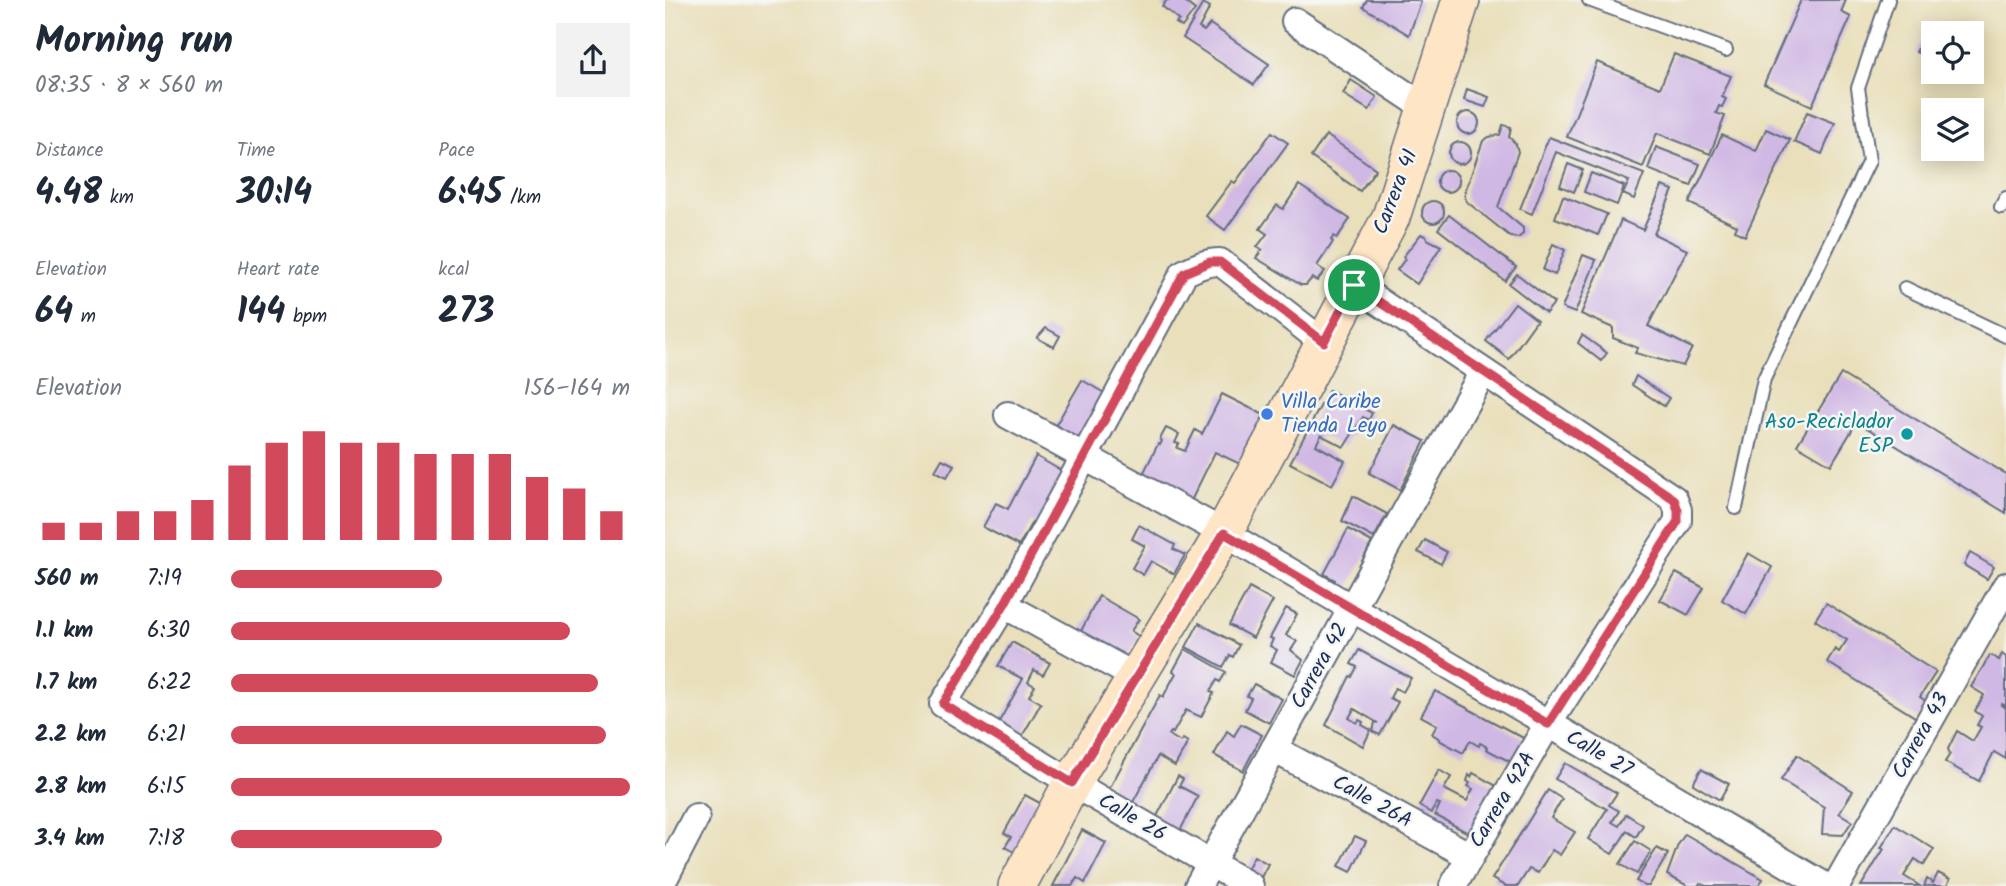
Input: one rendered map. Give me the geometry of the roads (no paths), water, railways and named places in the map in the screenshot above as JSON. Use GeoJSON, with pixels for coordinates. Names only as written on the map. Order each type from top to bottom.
{"type":"FeatureCollection","features":[{"type":"Feature","properties":{"kind":"street","name":"Carrera 41"},"geometry":{"type":"LineString","coordinates":[[1017,886],[1072,783],[1224,533],[1391,217],[1461,0]]}},
{"type":"Feature","properties":{"kind":"street"},"geometry":{"type":"LineString","coordinates":[[1295,21],[1426,108]]}},
{"type":"Feature","properties":{"kind":"street"},"geometry":{"type":"LineString","coordinates":[[1136,677],[1004,605],[1184,273],[1200,265],[1220,262],[1324,342]]}},
{"type":"Feature","properties":{"kind":"street"},"geometry":{"type":"LineString","coordinates":[[1354,285],[1483,372]]}},
{"type":"Feature","properties":{"kind":"street","name":"Carrera 42A"},"geometry":{"type":"LineString","coordinates":[[1453,886],[1548,724],[1678,521],[1674,499],[1483,372]]}},
{"type":"Feature","properties":{"kind":"street","name":"Carrera 42"},"geometry":{"type":"LineString","coordinates":[[1198,886],[1483,372]]}},
{"type":"Feature","properties":{"kind":"street","name":"Calle 27"},"geometry":{"type":"LineString","coordinates":[[1008,415],[1224,533],[1548,724],[1783,876],[1825,886]]}},
{"type":"Feature","properties":{"kind":"street","name":"Carrera 43"},"geometry":{"type":"LineString","coordinates":[[1836,886],[2006,586]]}},
{"type":"Feature","properties":{"kind":"street","name":"Calle 26"},"geometry":{"type":"LineString","coordinates":[[1004,605],[943,704],[1072,783],[1250,886]]}},
{"type":"Feature","properties":{"kind":"street","name":"Calle 26A"},"geometry":{"type":"LineString","coordinates":[[1274,749],[1471,856]]}},
{"type":"Feature","properties":{"kind":"street"},"geometry":{"type":"LineString","coordinates":[[665,877],[696,817]]}},
{"type":"Feature","properties":{"kind":"lane"},"geometry":{"type":"LineString","coordinates":[[1589,0],[1726,50]]}},
{"type":"Feature","properties":{"kind":"lane"},"geometry":{"type":"LineString","coordinates":[[1736,508],[1764,379],[1868,161],[1858,88],[1888,0]]}},
{"type":"Feature","properties":{"kind":"lane"},"geometry":{"type":"LineString","coordinates":[[1905,288],[2006,336]]}},
{"type":"Feature","properties":{"kind":"place","name":"Villa Caribe Tienda Leyo"},"geometry":{"type":"Point","coordinates":[1267,414]}},
{"type":"Feature","properties":{"kind":"place","name":"Aso-Reciclador ESP"},"geometry":{"type":"Point","coordinates":[1907,434]}}]}
